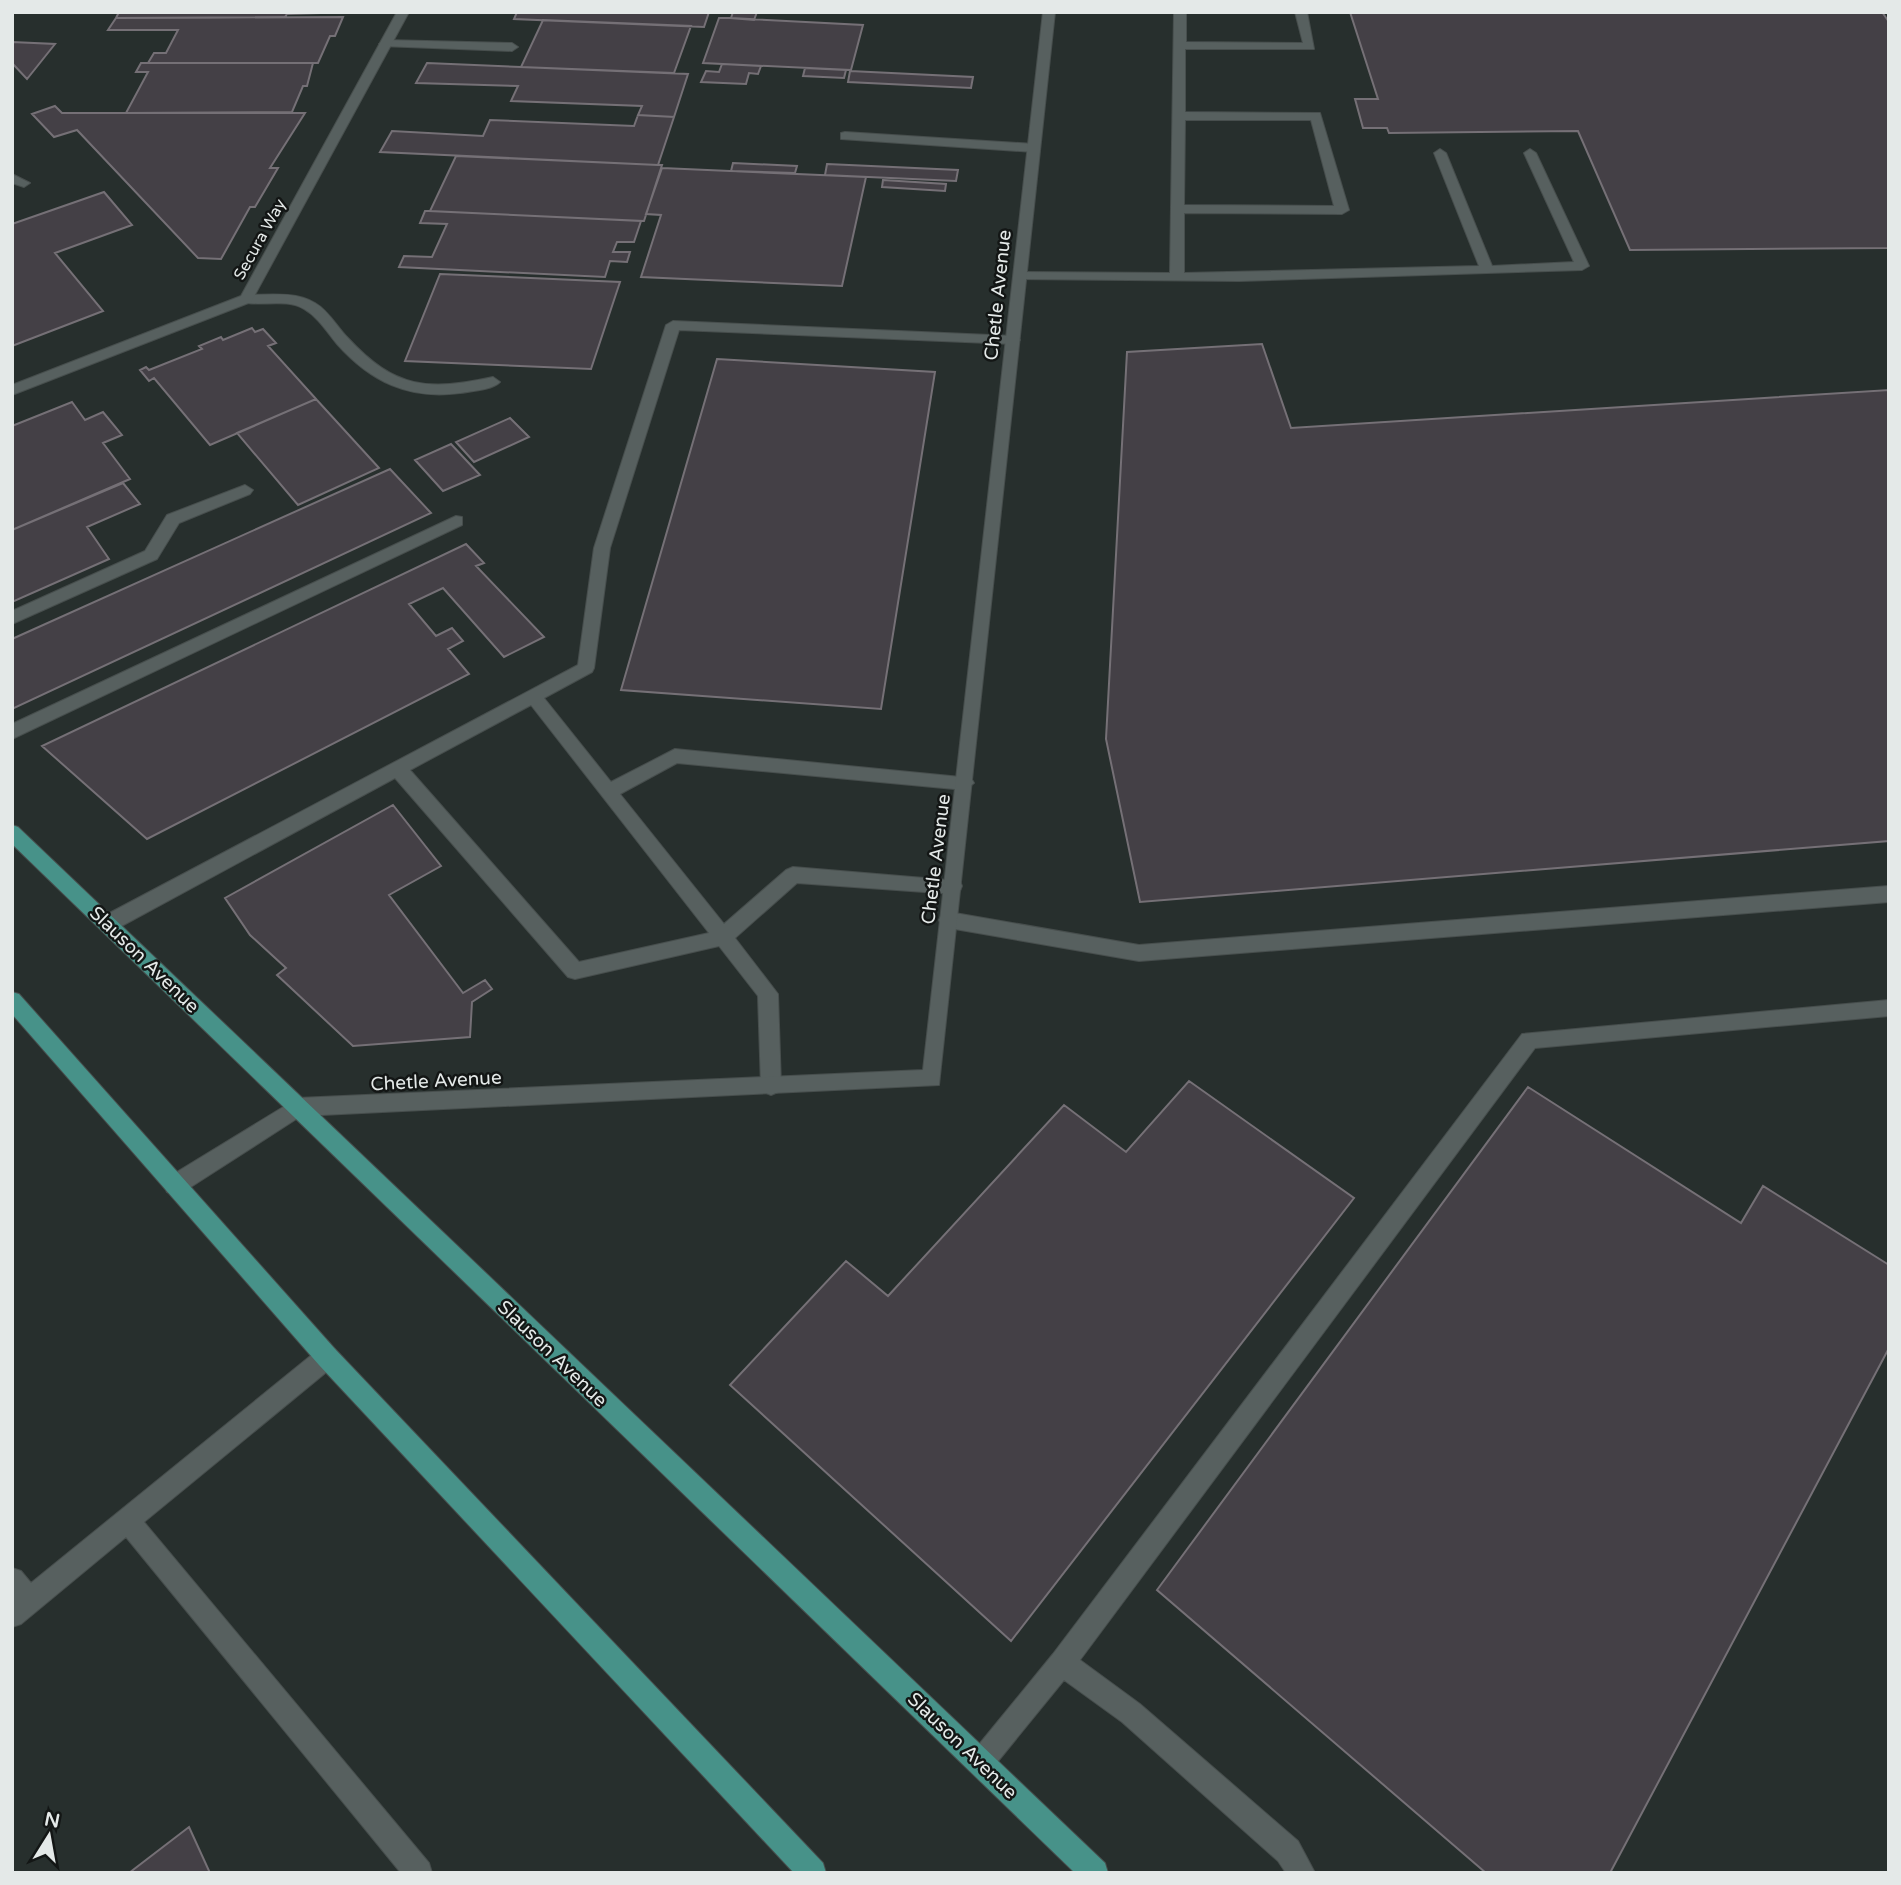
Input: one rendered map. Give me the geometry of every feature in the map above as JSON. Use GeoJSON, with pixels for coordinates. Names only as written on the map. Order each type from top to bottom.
{"type":"FeatureCollection","features":[{"type":"Feature","properties":{"kind":"main road","name":"Slauson Avenue"},"geometry":{"type":"LineString","coordinates":[[12,832],[1095,1873]]}},
{"type":"Feature","properties":{"kind":"main road"},"geometry":{"type":"LineString","coordinates":[[12,1000],[327,1357],[813,1873]]}},
{"type":"Feature","properties":{"kind":"street","name":"Secura Way"},"geometry":{"type":"LineString","coordinates":[[12,390],[246,299],[403,12]]}},
{"type":"Feature","properties":{"kind":"street","name":"Chetle Avenue"},"geometry":{"type":"LineString","coordinates":[[298,1107],[932,1079],[1049,12]]}},
{"type":"Feature","properties":{"kind":"street"},"geometry":{"type":"LineString","coordinates":[[1177,277],[1180,12]]}},
{"type":"Feature","properties":{"kind":"street"},"geometry":{"type":"LineString","coordinates":[[1179,45],[1310,47],[1301,12]]}},
{"type":"Feature","properties":{"kind":"street"},"geometry":{"type":"LineString","coordinates":[[386,44],[512,47]]}},
{"type":"Feature","properties":{"kind":"street"},"geometry":{"type":"LineString","coordinates":[[1178,116],[1316,116],[1342,210],[1178,209]]}},
{"type":"Feature","properties":{"kind":"street"},"geometry":{"type":"LineString","coordinates":[[845,136],[1034,148]]}},
{"type":"Feature","properties":{"kind":"street"},"geometry":{"type":"LineString","coordinates":[[1020,276],[1177,277],[1582,267],[1530,152]]}},
{"type":"Feature","properties":{"kind":"street"},"geometry":{"type":"LineString","coordinates":[[1440,153],[1487,270]]}},
{"type":"Feature","properties":{"kind":"street"},"geometry":{"type":"LineString","coordinates":[[109,923],[586,667],[602,548],[673,325],[1013,340]]}},
{"type":"Feature","properties":{"kind":"street"},"geometry":{"type":"LineString","coordinates":[[12,618],[151,555],[173,519],[245,490]]}},
{"type":"Feature","properties":{"kind":"street"},"geometry":{"type":"LineString","coordinates":[[12,732],[456,521]]}},
{"type":"Feature","properties":{"kind":"street"},"geometry":{"type":"LineString","coordinates":[[533,696],[720,938],[768,994],[771,1086]]}},
{"type":"Feature","properties":{"kind":"street"},"geometry":{"type":"LineString","coordinates":[[608,792],[676,756],[965,783]]}},
{"type":"Feature","properties":{"kind":"street"},"geometry":{"type":"LineString","coordinates":[[398,769],[575,971],[720,938],[793,875],[953,886]]}},
{"type":"Feature","properties":{"kind":"street"},"geometry":{"type":"LineString","coordinates":[[949,920],[1139,953],[1889,894]]}},
{"type":"Feature","properties":{"kind":"street"},"geometry":{"type":"LineString","coordinates":[[981,1762],[1062,1663],[1529,1040],[1889,1008]]}},
{"type":"Feature","properties":{"kind":"street"},"geometry":{"type":"LineString","coordinates":[[175,1185],[298,1107]]}},
{"type":"Feature","properties":{"kind":"street"},"geometry":{"type":"LineString","coordinates":[[12,1580],[21,1608],[327,1357]]}},
{"type":"Feature","properties":{"kind":"street"},"geometry":{"type":"LineString","coordinates":[[128,1521],[419,1873]]}},
{"type":"Feature","properties":{"kind":"street"},"geometry":{"type":"LineString","coordinates":[[1062,1663],[1131,1713],[1287,1852],[1302,1873]]}},
{"type":"Feature","properties":{"kind":"lane"},"geometry":{"type":"LineString","coordinates":[[246,299],[280,300],[309,306],[367,368],[395,385],[421,391],[453,391],[493,382]]}},
{"type":"Feature","properties":{"kind":"building"},"geometry":{"type":"Polygon","coordinates":[[[119,12],[355,12],[287,14],[285,17],[116,18],[119,12]]]}},
{"type":"Feature","properties":{"kind":"building"},"geometry":{"type":"Polygon","coordinates":[[[517,12],[709,12],[704,27],[514,19],[517,12]]]}},
{"type":"Feature","properties":{"kind":"building"},"geometry":{"type":"Polygon","coordinates":[[[733,12],[757,12],[754,20],[731,18],[733,12]]]}},
{"type":"Feature","properties":{"kind":"building"},"geometry":{"type":"Polygon","coordinates":[[[1350,12],[1882,12],[1889,22],[1889,248],[1630,250],[1578,131],[1389,133],[1387,128],[1363,128],[1355,99],[1378,99],[1350,12]]]}},
{"type":"Feature","properties":{"kind":"building"},"geometry":{"type":"Polygon","coordinates":[[[343,17],[335,36],[330,36],[318,63],[148,63],[154,53],[166,53],[178,30],[108,30],[116,18],[343,17]]]}},
{"type":"Feature","properties":{"kind":"building"},"geometry":{"type":"Polygon","coordinates":[[[719,18],[863,25],[851,70],[703,63],[719,18]]]}},
{"type":"Feature","properties":{"kind":"building"},"geometry":{"type":"Polygon","coordinates":[[[543,20],[691,26],[674,73],[521,67],[543,20]]]}},
{"type":"Feature","properties":{"kind":"building"},"geometry":{"type":"Polygon","coordinates":[[[12,42],[55,44],[27,79],[12,63],[12,42]]]}},
{"type":"Feature","properties":{"kind":"building"},"geometry":{"type":"Polygon","coordinates":[[[141,63],[313,63],[307,86],[303,86],[292,112],[126,113],[148,72],[136,72],[141,63]]]}},
{"type":"Feature","properties":{"kind":"building"},"geometry":{"type":"Polygon","coordinates":[[[427,63],[688,74],[674,117],[638,115],[642,106],[511,101],[518,86],[416,83],[427,63]]]}},
{"type":"Feature","properties":{"kind":"building"},"geometry":{"type":"Polygon","coordinates":[[[722,64],[761,66],[758,74],[749,73],[746,84],[701,82],[706,71],[719,72],[722,64]]]}},
{"type":"Feature","properties":{"kind":"building"},"geometry":{"type":"Polygon","coordinates":[[[805,68],[846,70],[844,78],[803,76],[805,68]]]}},
{"type":"Feature","properties":{"kind":"building"},"geometry":{"type":"Polygon","coordinates":[[[850,71],[973,77],[971,88],[848,82],[850,71]]]}},
{"type":"Feature","properties":{"kind":"building"},"geometry":{"type":"Polygon","coordinates":[[[55,106],[62,113],[305,113],[270,168],[278,168],[255,207],[250,207],[221,259],[198,258],[77,130],[54,137],[32,114],[55,106]]]}},
{"type":"Feature","properties":{"kind":"building"},"geometry":{"type":"Polygon","coordinates":[[[638,115],[674,117],[658,165],[380,152],[392,131],[483,136],[490,120],[634,126],[638,115]]]}},
{"type":"Feature","properties":{"kind":"building"},"geometry":{"type":"Polygon","coordinates":[[[456,156],[662,165],[644,221],[430,211],[456,156]]]}},
{"type":"Feature","properties":{"kind":"building"},"geometry":{"type":"Polygon","coordinates":[[[733,163],[797,166],[795,173],[731,171],[733,163]]]}},
{"type":"Feature","properties":{"kind":"building"},"geometry":{"type":"Polygon","coordinates":[[[827,164],[958,170],[956,181],[825,175],[827,164]]]}},
{"type":"Feature","properties":{"kind":"building"},"geometry":{"type":"Polygon","coordinates":[[[662,168],[866,177],[842,286],[641,277],[661,215],[646,214],[662,168]]]}},
{"type":"Feature","properties":{"kind":"building"},"geometry":{"type":"Polygon","coordinates":[[[883,180],[946,184],[945,191],[882,187],[883,180]]]}},
{"type":"Feature","properties":{"kind":"building"},"geometry":{"type":"Polygon","coordinates":[[[104,192],[132,225],[55,253],[103,311],[12,346],[12,224],[104,192]]]}},
{"type":"Feature","properties":{"kind":"building"},"geometry":{"type":"Polygon","coordinates":[[[425,211],[641,221],[634,242],[617,242],[613,252],[630,252],[627,262],[610,261],[605,277],[399,267],[404,256],[432,257],[447,224],[420,223],[425,211]]]}},
{"type":"Feature","properties":{"kind":"building"},"geometry":{"type":"Polygon","coordinates":[[[440,274],[620,282],[591,369],[405,361],[440,274]]]}},
{"type":"Feature","properties":{"kind":"building"},"geometry":{"type":"Polygon","coordinates":[[[252,328],[255,332],[263,329],[276,343],[268,346],[316,399],[210,445],[154,378],[149,381],[140,370],[146,367],[149,370],[202,349],[199,346],[221,337],[223,340],[252,328]]]}},
{"type":"Feature","properties":{"kind":"building"},"geometry":{"type":"Polygon","coordinates":[[[1262,344],[1291,428],[1889,390],[1889,841],[1140,902],[1106,739],[1127,352],[1262,344]]]}},
{"type":"Feature","properties":{"kind":"building"},"geometry":{"type":"Polygon","coordinates":[[[717,359],[935,372],[881,709],[621,690],[717,359]]]}},
{"type":"Feature","properties":{"kind":"building"},"geometry":{"type":"Polygon","coordinates":[[[316,399],[379,468],[298,505],[237,433],[316,399]]]}},
{"type":"Feature","properties":{"kind":"building"},"geometry":{"type":"Polygon","coordinates":[[[72,402],[85,420],[103,412],[122,435],[103,443],[130,479],[12,530],[12,426],[72,402]]]}},
{"type":"Feature","properties":{"kind":"building"},"geometry":{"type":"Polygon","coordinates":[[[510,418],[529,437],[474,462],[456,442],[510,418]]]}},
{"type":"Feature","properties":{"kind":"building"},"geometry":{"type":"Polygon","coordinates":[[[451,444],[480,475],[443,491],[415,460],[451,444]]]}},
{"type":"Feature","properties":{"kind":"building"},"geometry":{"type":"Polygon","coordinates":[[[390,469],[431,513],[12,709],[12,639],[390,469]]]}},
{"type":"Feature","properties":{"kind":"building"},"geometry":{"type":"Polygon","coordinates":[[[123,483],[140,504],[87,527],[109,559],[12,602],[12,530],[123,483]]]}},
{"type":"Feature","properties":{"kind":"building"},"geometry":{"type":"Polygon","coordinates":[[[466,544],[484,563],[476,566],[544,637],[504,657],[443,588],[409,604],[436,636],[452,628],[463,641],[448,649],[469,674],[147,839],[42,746],[466,544]]]}},
{"type":"Feature","properties":{"kind":"building"},"geometry":{"type":"Polygon","coordinates":[[[393,805],[441,866],[389,895],[463,993],[485,980],[492,989],[472,1002],[470,1037],[353,1046],[277,975],[286,968],[250,935],[225,898],[393,805]]]}},
{"type":"Feature","properties":{"kind":"building"},"geometry":{"type":"Polygon","coordinates":[[[1189,1081],[1354,1198],[1011,1641],[730,1385],[846,1261],[888,1296],[1064,1105],[1126,1152],[1189,1081]]]}},
{"type":"Feature","properties":{"kind":"building"},"geometry":{"type":"Polygon","coordinates":[[[1528,1087],[1741,1223],[1763,1186],[1889,1265],[1889,1348],[1610,1873],[1486,1873],[1157,1590],[1528,1087]]]}},
{"type":"Feature","properties":{"kind":"building"},"geometry":{"type":"Polygon","coordinates":[[[189,1827],[210,1873],[129,1873],[189,1827]]]}}]}
